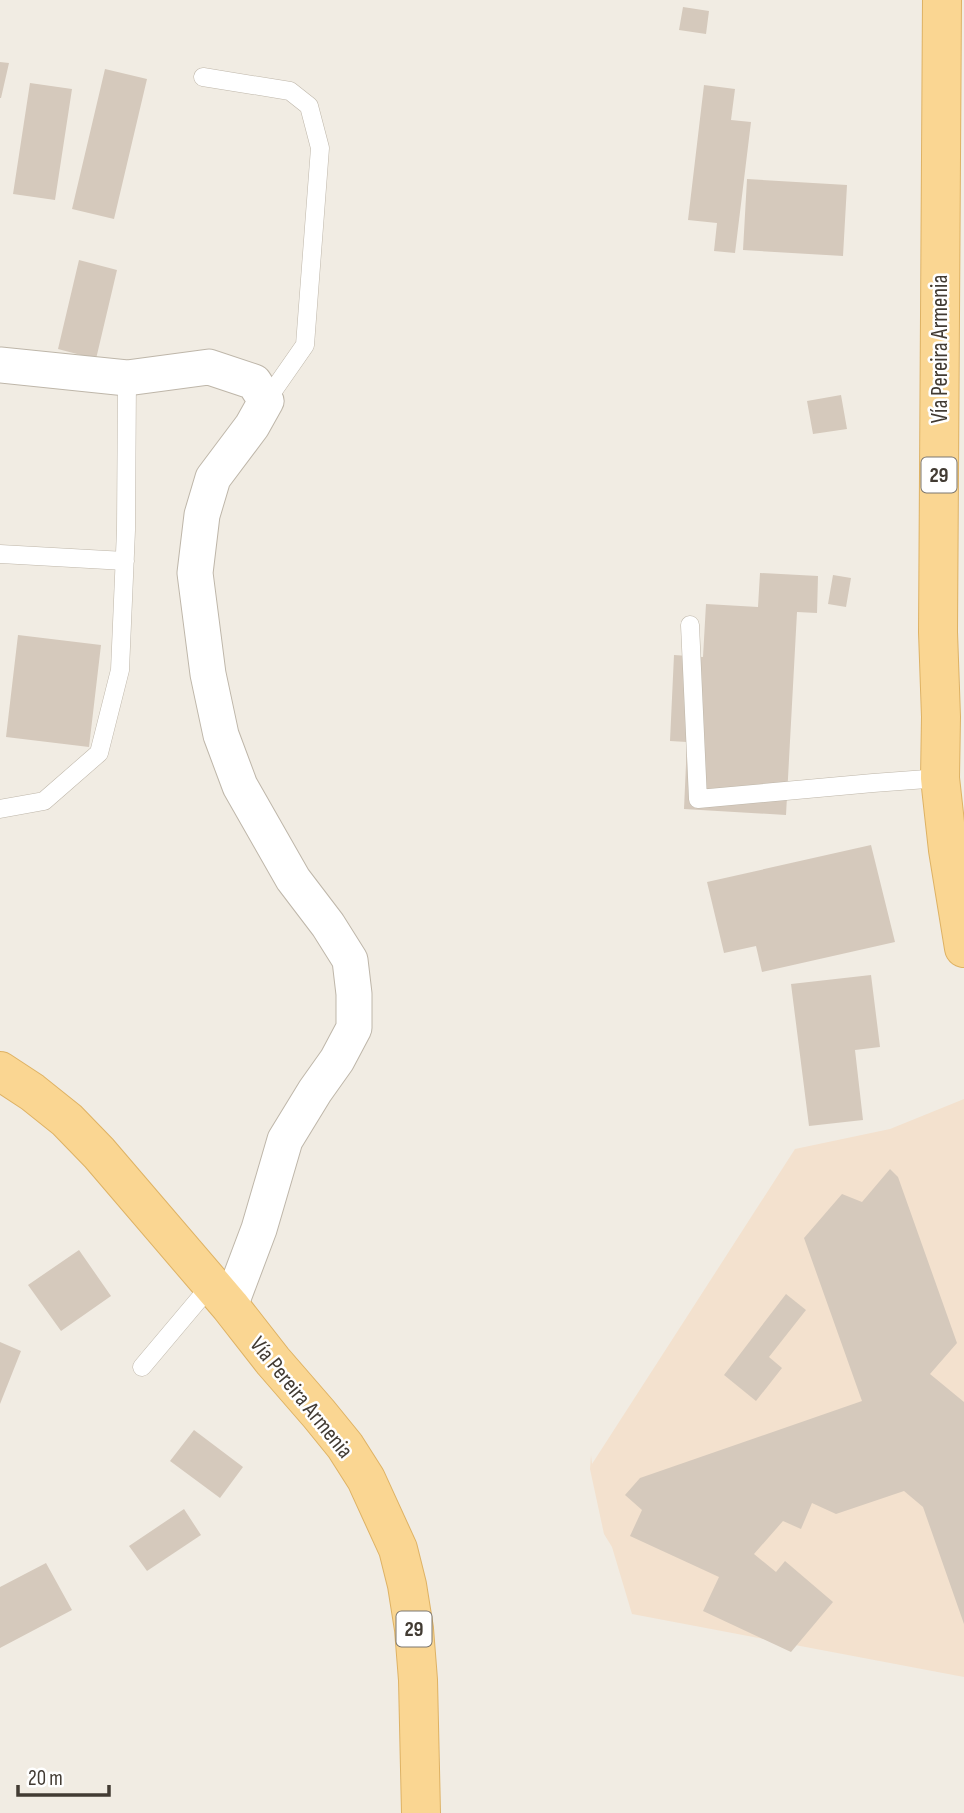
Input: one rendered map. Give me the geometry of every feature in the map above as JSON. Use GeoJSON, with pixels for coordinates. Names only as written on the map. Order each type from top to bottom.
{"type":"FeatureCollection","features":[{"type":"Feature","properties":{"kind":"main road","name":"Vía Pereira Armenia"},"geometry":{"type":"LineString","coordinates":[[942,0],[938,632],[940,778],[948,850],[964,948]]}},
{"type":"Feature","properties":{"kind":"main road","name":"Vía Pereira Armenia"},"geometry":{"type":"LineString","coordinates":[[0,1071],[67,1120],[99,1153],[345,1446],[366,1479],[398,1549],[407,1586],[417,1667],[421,1813]]}},
{"type":"Feature","properties":{"kind":"street"},"geometry":{"type":"LineString","coordinates":[[0,365],[127,378],[209,368],[254,382],[266,401],[252,426],[213,478],[202,515],[195,573],[208,674],[221,735],[240,786],[293,878],[350,960],[354,1028],[337,1060],[285,1140],[259,1229],[220,1296]]}},
{"type":"Feature","properties":{"kind":"lane"},"geometry":{"type":"LineString","coordinates":[[203,78],[290,91],[309,106],[320,148],[305,345],[266,401]]}},
{"type":"Feature","properties":{"kind":"lane"},"geometry":{"type":"LineString","coordinates":[[0,809],[44,802],[99,753],[120,670],[126,530],[127,378]]}},
{"type":"Feature","properties":{"kind":"lane"},"geometry":{"type":"LineString","coordinates":[[0,554],[124,561]]}},
{"type":"Feature","properties":{"kind":"lane"},"geometry":{"type":"LineString","coordinates":[[690,625],[698,799],[940,778]]}},
{"type":"Feature","properties":{"kind":"lane"},"geometry":{"type":"LineString","coordinates":[[142,1367],[220,1296]]}},
{"type":"Feature","properties":{"kind":"shaded area"},"geometry":{"type":"Polygon","coordinates":[[[964,1099],[964,1677],[632,1614],[612,1547],[604,1534],[590,1469],[591,1455],[592,1464],[795,1149],[890,1129],[964,1099]]]}},
{"type":"Feature","properties":{"kind":"building"},"geometry":{"type":"Polygon","coordinates":[[[683,7],[709,11],[706,34],[679,30],[683,7]]]}},
{"type":"Feature","properties":{"kind":"building"},"geometry":{"type":"Polygon","coordinates":[[[0,62],[9,63],[1,98],[0,98],[0,62]]]}},
{"type":"Feature","properties":{"kind":"building"},"geometry":{"type":"Polygon","coordinates":[[[105,69],[147,79],[114,219],[72,209],[105,69]]]}},
{"type":"Feature","properties":{"kind":"building"},"geometry":{"type":"Polygon","coordinates":[[[30,83],[72,89],[55,200],[13,194],[30,83]]]}},
{"type":"Feature","properties":{"kind":"building"},"geometry":{"type":"Polygon","coordinates":[[[704,85],[735,89],[731,120],[751,122],[735,253],[714,251],[717,223],[688,220],[704,85]]]}},
{"type":"Feature","properties":{"kind":"building"},"geometry":{"type":"Polygon","coordinates":[[[747,179],[847,185],[843,256],[743,250],[747,179]]]}},
{"type":"Feature","properties":{"kind":"building"},"geometry":{"type":"Polygon","coordinates":[[[79,260],[117,270],[96,359],[58,349],[79,260]]]}},
{"type":"Feature","properties":{"kind":"building"},"geometry":{"type":"Polygon","coordinates":[[[841,395],[847,429],[813,434],[807,401],[841,395]]]}},
{"type":"Feature","properties":{"kind":"building"},"geometry":{"type":"Polygon","coordinates":[[[760,573],[818,576],[817,613],[797,612],[786,815],[684,809],[687,742],[670,741],[674,655],[703,657],[706,604],[758,607],[760,573]]]}},
{"type":"Feature","properties":{"kind":"building"},"geometry":{"type":"Polygon","coordinates":[[[833,575],[851,578],[846,607],[828,604],[833,575]]]}},
{"type":"Feature","properties":{"kind":"building"},"geometry":{"type":"Polygon","coordinates":[[[18,635],[101,645],[89,747],[6,737],[18,635]]]}},
{"type":"Feature","properties":{"kind":"building"},"geometry":{"type":"Polygon","coordinates":[[[871,845],[895,942],[762,972],[756,946],[724,953],[707,882],[871,845]]]}},
{"type":"Feature","properties":{"kind":"building"},"geometry":{"type":"Polygon","coordinates":[[[871,975],[880,1047],[855,1050],[863,1120],[809,1126],[791,984],[871,975]]]}},
{"type":"Feature","properties":{"kind":"building"},"geometry":{"type":"Polygon","coordinates":[[[890,1169],[898,1177],[957,1343],[930,1374],[964,1402],[964,1624],[923,1507],[904,1491],[836,1514],[812,1503],[801,1529],[783,1521],[754,1554],[776,1572],[785,1561],[833,1602],[791,1652],[703,1611],[719,1577],[630,1536],[642,1510],[625,1495],[640,1478],[862,1401],[804,1238],[842,1194],[862,1202],[890,1169]]]}},
{"type":"Feature","properties":{"kind":"building"},"geometry":{"type":"Polygon","coordinates":[[[79,1250],[111,1296],[61,1331],[28,1285],[79,1250]]]}},
{"type":"Feature","properties":{"kind":"building"},"geometry":{"type":"Polygon","coordinates":[[[786,1294],[806,1310],[769,1357],[782,1368],[756,1401],[724,1375],[786,1294]]]}},
{"type":"Feature","properties":{"kind":"building"},"geometry":{"type":"Polygon","coordinates":[[[0,1342],[21,1351],[0,1404],[0,1342]]]}},
{"type":"Feature","properties":{"kind":"building"},"geometry":{"type":"Polygon","coordinates":[[[194,1430],[243,1467],[220,1498],[170,1461],[194,1430]]]}},
{"type":"Feature","properties":{"kind":"building"},"geometry":{"type":"Polygon","coordinates":[[[184,1509],[201,1535],[147,1571],[129,1546],[184,1509]]]}},
{"type":"Feature","properties":{"kind":"building"},"geometry":{"type":"Polygon","coordinates":[[[46,1563],[72,1610],[0,1648],[0,1587],[46,1563]]]}}]}
